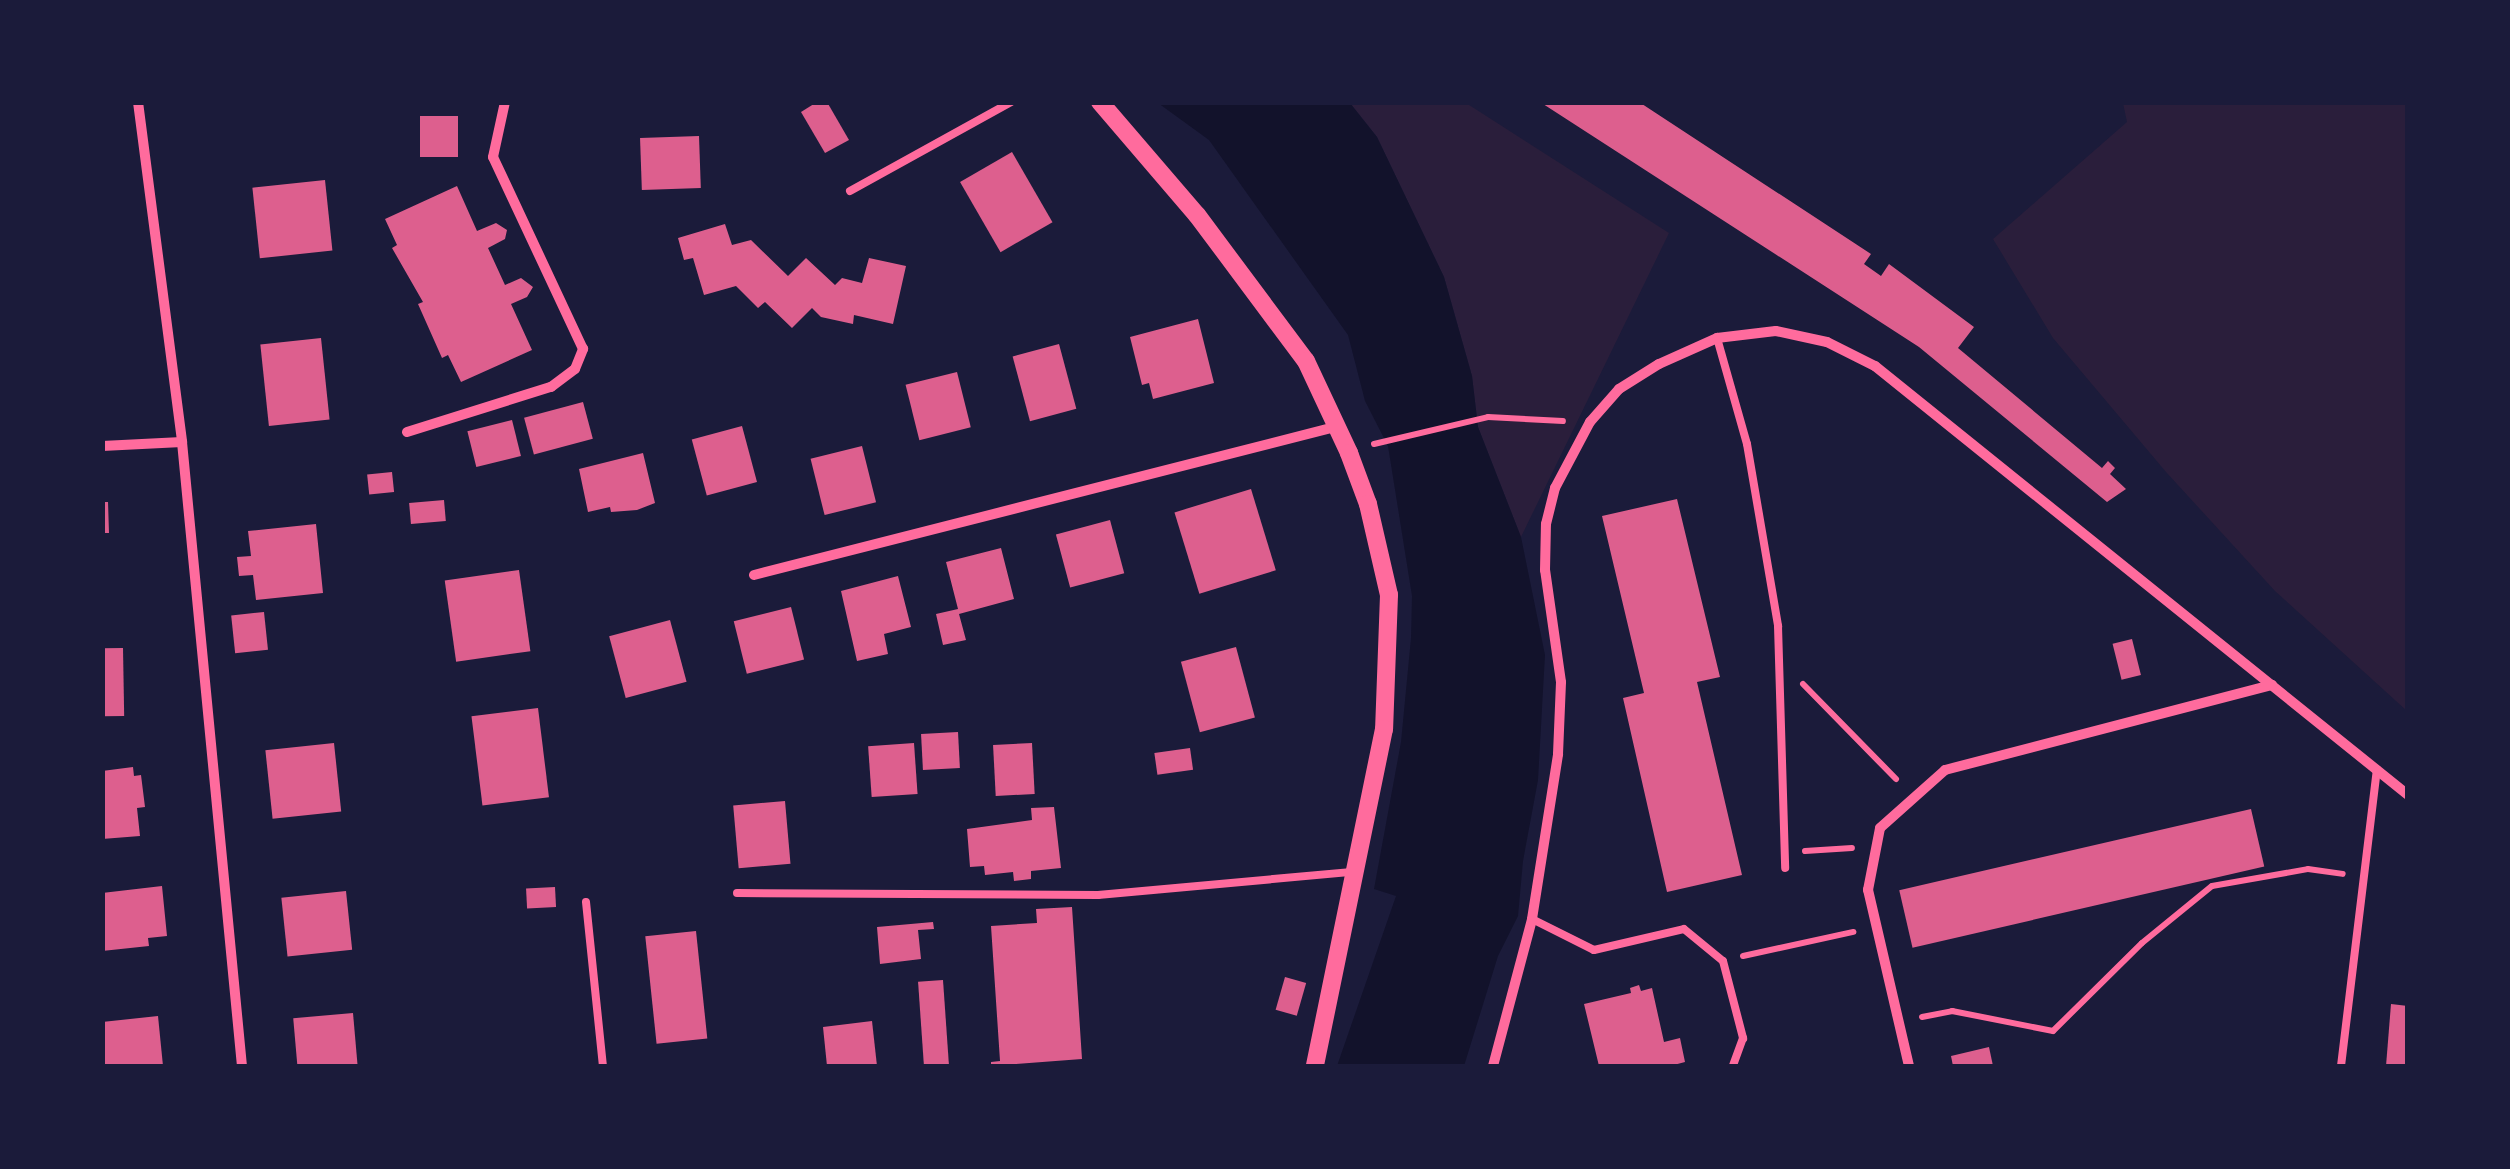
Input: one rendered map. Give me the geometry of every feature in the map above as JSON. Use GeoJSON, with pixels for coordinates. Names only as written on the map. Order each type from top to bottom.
{"type":"FeatureCollection","features":[{"type":"Feature","properties":{"kind":"street"},"geometry":{"type":"LineString","coordinates":[[138,102],[182,442],[242,1066]]}},
{"type":"Feature","properties":{"kind":"street"},"geometry":{"type":"LineString","coordinates":[[408,432],[551,387],[575,369],[583,349],[493,157],[505,102]]}},
{"type":"Feature","properties":{"kind":"street"},"geometry":{"type":"LineString","coordinates":[[1100,102],[1250,282],[1306,360],[1339,426],[1368,504],[1389,595],[1384,729],[1358,871],[1315,1066]]}},
{"type":"Feature","properties":{"kind":"street"},"geometry":{"type":"LineString","coordinates":[[1494,1066],[1532,919],[1558,754],[1560,700],[1545,570],[1546,524],[1554,488],[1590,422],[1619,389],[1659,364],[1717,338],[1776,331],[1827,342],[1875,366],[2408,795]]}},
{"type":"Feature","properties":{"kind":"street"},"geometry":{"type":"LineString","coordinates":[[754,575],[1339,426]]}},
{"type":"Feature","properties":{"kind":"street"},"geometry":{"type":"LineString","coordinates":[[102,446],[182,442]]}},
{"type":"Feature","properties":{"kind":"street"},"geometry":{"type":"LineString","coordinates":[[1909,1066],[1868,890],[1880,828],[1945,770],[2272,685]]}},
{"type":"Feature","properties":{"kind":"lane"},"geometry":{"type":"LineString","coordinates":[[850,191],[1011,102]]}},
{"type":"Feature","properties":{"kind":"lane"},"geometry":{"type":"LineString","coordinates":[[1717,338],[1746,444],[1778,626],[1785,868]]}},
{"type":"Feature","properties":{"kind":"lane"},"geometry":{"type":"LineString","coordinates":[[2341,1066],[2376,769]]}},
{"type":"Feature","properties":{"kind":"lane"},"geometry":{"type":"LineString","coordinates":[[737,893],[1098,895],[1358,871]]}},
{"type":"Feature","properties":{"kind":"lane"},"geometry":{"type":"LineString","coordinates":[[586,902],[603,1066]]}},
{"type":"Feature","properties":{"kind":"lane"},"geometry":{"type":"LineString","coordinates":[[1532,919],[1594,950],[1684,929],[1723,961],[1742,1038],[1733,1066]]}},
{"type":"Feature","properties":{"kind":"path"},"geometry":{"type":"LineString","coordinates":[[1371,445],[1488,417],[1590,422]]}},
{"type":"Feature","properties":{"kind":"path"},"geometry":{"type":"LineString","coordinates":[[1778,658],[1914,798]]}},
{"type":"Feature","properties":{"kind":"path"},"geometry":{"type":"LineString","coordinates":[[1784,853],[1876,846]]}},
{"type":"Feature","properties":{"kind":"path"},"geometry":{"type":"LineString","coordinates":[[1899,1022],[1952,1011],[2053,1032],[2142,943],[2212,886],[2308,869],[2364,877]]}},
{"type":"Feature","properties":{"kind":"path"},"geometry":{"type":"LineString","coordinates":[[1765,952],[1831,936]]}},
{"type":"Feature","properties":{"kind":"shaded area"},"geometry":{"type":"Polygon","coordinates":[[[1158,103],[1350,103],[1377,137],[1444,277],[1472,376],[1478,427],[1521,537],[1545,655],[1538,780],[1523,861],[1518,916],[1498,956],[1464,1066],[1337,1066],[1396,896],[1374,889],[1401,742],[1411,638],[1412,596],[1388,446],[1365,401],[1348,335],[1209,140],[1158,103]]]}},
{"type":"Feature","properties":{"kind":"shaded area"},"geometry":{"type":"Polygon","coordinates":[[[1350,103],[1466,103],[1669,233],[1521,537],[1478,427],[1472,376],[1444,277],[1377,137],[1350,103]]]}},
{"type":"Feature","properties":{"kind":"shaded area"},"geometry":{"type":"Polygon","coordinates":[[[2123,103],[2407,103],[2407,711],[2275,591],[2166,472],[2053,338],[1993,239],[2127,122],[2123,103]]]}},
{"type":"Feature","properties":{"kind":"building"},"geometry":{"type":"Polygon","coordinates":[[[817,102],[827,102],[849,140],[825,153],[801,112],[817,102]]]}},
{"type":"Feature","properties":{"kind":"building"},"geometry":{"type":"Polygon","coordinates":[[[1540,102],[1639,102],[1871,254],[1864,264],[1881,276],[1889,264],[1974,327],[1958,348],[2102,468],[2108,461],[2115,468],[2110,474],[2126,489],[2107,502],[1919,347],[1540,102]]]}},
{"type":"Feature","properties":{"kind":"building"},"geometry":{"type":"Polygon","coordinates":[[[420,116],[458,116],[458,157],[420,157],[420,116]]]}},
{"type":"Feature","properties":{"kind":"building"},"geometry":{"type":"Polygon","coordinates":[[[699,136],[701,188],[642,190],[640,138],[699,136]]]}},
{"type":"Feature","properties":{"kind":"building"},"geometry":{"type":"Polygon","coordinates":[[[1012,152],[1052,222],[1001,252],[960,182],[1012,152]]]}},
{"type":"Feature","properties":{"kind":"building"},"geometry":{"type":"Polygon","coordinates":[[[325,180],[332,251],[260,258],[252,188],[325,180]]]}},
{"type":"Feature","properties":{"kind":"building"},"geometry":{"type":"Polygon","coordinates":[[[457,186],[477,231],[496,223],[507,230],[505,239],[488,248],[505,285],[521,278],[533,287],[527,297],[511,304],[532,350],[461,382],[448,355],[442,358],[418,304],[423,302],[392,248],[397,245],[385,219],[457,186]]]}},
{"type":"Feature","properties":{"kind":"building"},"geometry":{"type":"Polygon","coordinates":[[[725,224],[732,245],[751,240],[788,276],[806,258],[835,285],[842,278],[862,283],[869,258],[906,266],[893,324],[854,315],[853,324],[821,317],[812,308],[792,328],[765,302],[758,308],[736,286],[704,295],[693,258],[684,260],[678,238],[725,224]]]}},
{"type":"Feature","properties":{"kind":"building"},"geometry":{"type":"Polygon","coordinates":[[[1198,319],[1214,383],[1153,399],[1149,383],[1142,385],[1130,337],[1198,319]]]}},
{"type":"Feature","properties":{"kind":"building"},"geometry":{"type":"Polygon","coordinates":[[[321,338],[330,420],[269,426],[260,344],[321,338]]]}},
{"type":"Feature","properties":{"kind":"building"},"geometry":{"type":"Polygon","coordinates":[[[1059,344],[1076,409],[1030,421],[1013,356],[1059,344]]]}},
{"type":"Feature","properties":{"kind":"building"},"geometry":{"type":"Polygon","coordinates":[[[957,372],[971,427],[919,440],[906,385],[957,372]]]}},
{"type":"Feature","properties":{"kind":"building"},"geometry":{"type":"Polygon","coordinates":[[[583,402],[593,439],[534,454],[524,418],[583,402]]]}},
{"type":"Feature","properties":{"kind":"building"},"geometry":{"type":"Polygon","coordinates":[[[512,420],[521,456],[476,467],[467,431],[512,420]]]}},
{"type":"Feature","properties":{"kind":"building"},"geometry":{"type":"Polygon","coordinates":[[[742,426],[757,482],[707,495],[692,439],[742,426]]]}},
{"type":"Feature","properties":{"kind":"building"},"geometry":{"type":"Polygon","coordinates":[[[862,446],[876,502],[825,515],[811,459],[862,446]]]}},
{"type":"Feature","properties":{"kind":"building"},"geometry":{"type":"Polygon","coordinates":[[[643,453],[655,503],[637,510],[611,512],[610,507],[588,512],[579,469],[643,453]]]}},
{"type":"Feature","properties":{"kind":"building"},"geometry":{"type":"Polygon","coordinates":[[[392,472],[394,492],[369,495],[367,475],[392,472]]]}},
{"type":"Feature","properties":{"kind":"building"},"geometry":{"type":"Polygon","coordinates":[[[1251,489],[1276,570],[1199,594],[1174,512],[1251,489]]]}},
{"type":"Feature","properties":{"kind":"building"},"geometry":{"type":"Polygon","coordinates":[[[1677,499],[1720,677],[1697,682],[1742,875],[1667,892],[1623,698],[1644,693],[1602,516],[1677,499]]]}},
{"type":"Feature","properties":{"kind":"building"},"geometry":{"type":"Polygon","coordinates":[[[444,500],[446,521],[411,524],[409,503],[444,500]]]}},
{"type":"Feature","properties":{"kind":"building"},"geometry":{"type":"Polygon","coordinates":[[[102,502],[108,502],[109,533],[102,533],[102,502]]]}},
{"type":"Feature","properties":{"kind":"building"},"geometry":{"type":"Polygon","coordinates":[[[1110,520],[1124,573],[1070,588],[1056,534],[1110,520]]]}},
{"type":"Feature","properties":{"kind":"building"},"geometry":{"type":"Polygon","coordinates":[[[316,524],[323,593],[256,600],[253,575],[239,576],[237,557],[251,556],[248,531],[316,524]]]}},
{"type":"Feature","properties":{"kind":"building"},"geometry":{"type":"Polygon","coordinates":[[[1001,548],[1014,599],[959,614],[966,640],[943,645],[936,614],[958,609],[946,562],[1001,548]]]}},
{"type":"Feature","properties":{"kind":"building"},"geometry":{"type":"Polygon","coordinates":[[[519,570],[530,651],[456,662],[445,580],[519,570]]]}},
{"type":"Feature","properties":{"kind":"building"},"geometry":{"type":"Polygon","coordinates":[[[898,576],[911,627],[884,634],[888,654],[857,661],[841,591],[898,576]]]}},
{"type":"Feature","properties":{"kind":"building"},"geometry":{"type":"Polygon","coordinates":[[[791,607],[804,659],[747,674],[734,621],[791,607]]]}},
{"type":"Feature","properties":{"kind":"building"},"geometry":{"type":"Polygon","coordinates":[[[264,612],[268,650],[235,653],[231,615],[264,612]]]}},
{"type":"Feature","properties":{"kind":"building"},"geometry":{"type":"Polygon","coordinates":[[[670,620],[687,682],[626,698],[609,636],[670,620]]]}},
{"type":"Feature","properties":{"kind":"building"},"geometry":{"type":"Polygon","coordinates":[[[2132,639],[2141,675],[2122,680],[2113,644],[2132,639]]]}},
{"type":"Feature","properties":{"kind":"building"},"geometry":{"type":"Polygon","coordinates":[[[1236,647],[1255,718],[1200,732],[1181,662],[1236,647]]]}},
{"type":"Feature","properties":{"kind":"building"},"geometry":{"type":"Polygon","coordinates":[[[102,648],[123,648],[124,716],[103,716],[102,648]]]}},
{"type":"Feature","properties":{"kind":"building"},"geometry":{"type":"Polygon","coordinates":[[[538,708],[549,797],[482,805],[471,716],[538,708]]]}},
{"type":"Feature","properties":{"kind":"building"},"geometry":{"type":"Polygon","coordinates":[[[958,732],[960,768],[923,770],[921,734],[958,732]]]}},
{"type":"Feature","properties":{"kind":"building"},"geometry":{"type":"Polygon","coordinates":[[[334,743],[341,812],[273,819],[265,750],[334,743]]]}},
{"type":"Feature","properties":{"kind":"building"},"geometry":{"type":"Polygon","coordinates":[[[914,743],[918,794],[872,797],[868,746],[914,743]]]}},
{"type":"Feature","properties":{"kind":"building"},"geometry":{"type":"Polygon","coordinates":[[[1032,743],[1035,794],[996,796],[993,745],[1032,743]]]}},
{"type":"Feature","properties":{"kind":"building"},"geometry":{"type":"Polygon","coordinates":[[[1190,748],[1193,770],[1157,775],[1154,753],[1190,748]]]}},
{"type":"Feature","properties":{"kind":"building"},"geometry":{"type":"Polygon","coordinates":[[[133,767],[134,776],[141,775],[145,807],[137,808],[140,836],[102,839],[102,771],[133,767]]]}},
{"type":"Feature","properties":{"kind":"building"},"geometry":{"type":"Polygon","coordinates":[[[785,801],[790,864],[739,868],[733,806],[785,801]]]}},
{"type":"Feature","properties":{"kind":"building"},"geometry":{"type":"Polygon","coordinates":[[[1054,807],[1061,868],[1031,871],[1031,879],[1014,881],[1013,872],[985,875],[984,866],[970,867],[967,829],[1032,820],[1031,808],[1054,807]]]}},
{"type":"Feature","properties":{"kind":"building"},"geometry":{"type":"Polygon","coordinates":[[[2251,809],[2264,866],[1913,948],[1899,890],[2251,809]]]}},
{"type":"Feature","properties":{"kind":"building"},"geometry":{"type":"Polygon","coordinates":[[[162,886],[167,936],[148,938],[149,946],[102,951],[102,893],[162,886]]]}},
{"type":"Feature","properties":{"kind":"building"},"geometry":{"type":"Polygon","coordinates":[[[555,887],[556,907],[527,908],[526,889],[555,887]]]}},
{"type":"Feature","properties":{"kind":"building"},"geometry":{"type":"Polygon","coordinates":[[[346,891],[352,950],[288,956],[281,898],[346,891]]]}},
{"type":"Feature","properties":{"kind":"building"},"geometry":{"type":"Polygon","coordinates":[[[1072,907],[1082,1059],[991,1066],[991,1062],[1000,1061],[991,926],[1037,923],[1036,909],[1072,907]]]}},
{"type":"Feature","properties":{"kind":"building"},"geometry":{"type":"Polygon","coordinates":[[[933,922],[934,929],[918,930],[921,959],[880,964],[877,927],[933,922]]]}},
{"type":"Feature","properties":{"kind":"building"},"geometry":{"type":"Polygon","coordinates":[[[696,931],[707,1038],[657,1044],[645,936],[696,931]]]}},
{"type":"Feature","properties":{"kind":"building"},"geometry":{"type":"Polygon","coordinates":[[[1285,977],[1306,983],[1297,1016],[1276,1010],[1285,977]]]}},
{"type":"Feature","properties":{"kind":"building"},"geometry":{"type":"Polygon","coordinates":[[[943,980],[949,1066],[924,1066],[918,982],[943,980]]]}},
{"type":"Feature","properties":{"kind":"building"},"geometry":{"type":"Polygon","coordinates":[[[1639,985],[1641,991],[1652,988],[1664,1042],[1680,1038],[1685,1062],[1670,1066],[1599,1066],[1584,1004],[1631,993],[1630,988],[1639,985]]]}},
{"type":"Feature","properties":{"kind":"building"},"geometry":{"type":"Polygon","coordinates":[[[2391,1004],[2408,1006],[2408,1066],[2386,1066],[2391,1004]]]}},
{"type":"Feature","properties":{"kind":"building"},"geometry":{"type":"Polygon","coordinates":[[[353,1013],[358,1066],[297,1066],[293,1018],[353,1013]]]}},
{"type":"Feature","properties":{"kind":"building"},"geometry":{"type":"Polygon","coordinates":[[[158,1016],[163,1066],[105,1066],[102,1022],[158,1016]]]}},
{"type":"Feature","properties":{"kind":"building"},"geometry":{"type":"Polygon","coordinates":[[[872,1021],[877,1066],[827,1066],[823,1027],[872,1021]]]}},
{"type":"Feature","properties":{"kind":"building"},"geometry":{"type":"Polygon","coordinates":[[[1989,1047],[1993,1066],[1953,1066],[1951,1056],[1989,1047]]]}}]}
